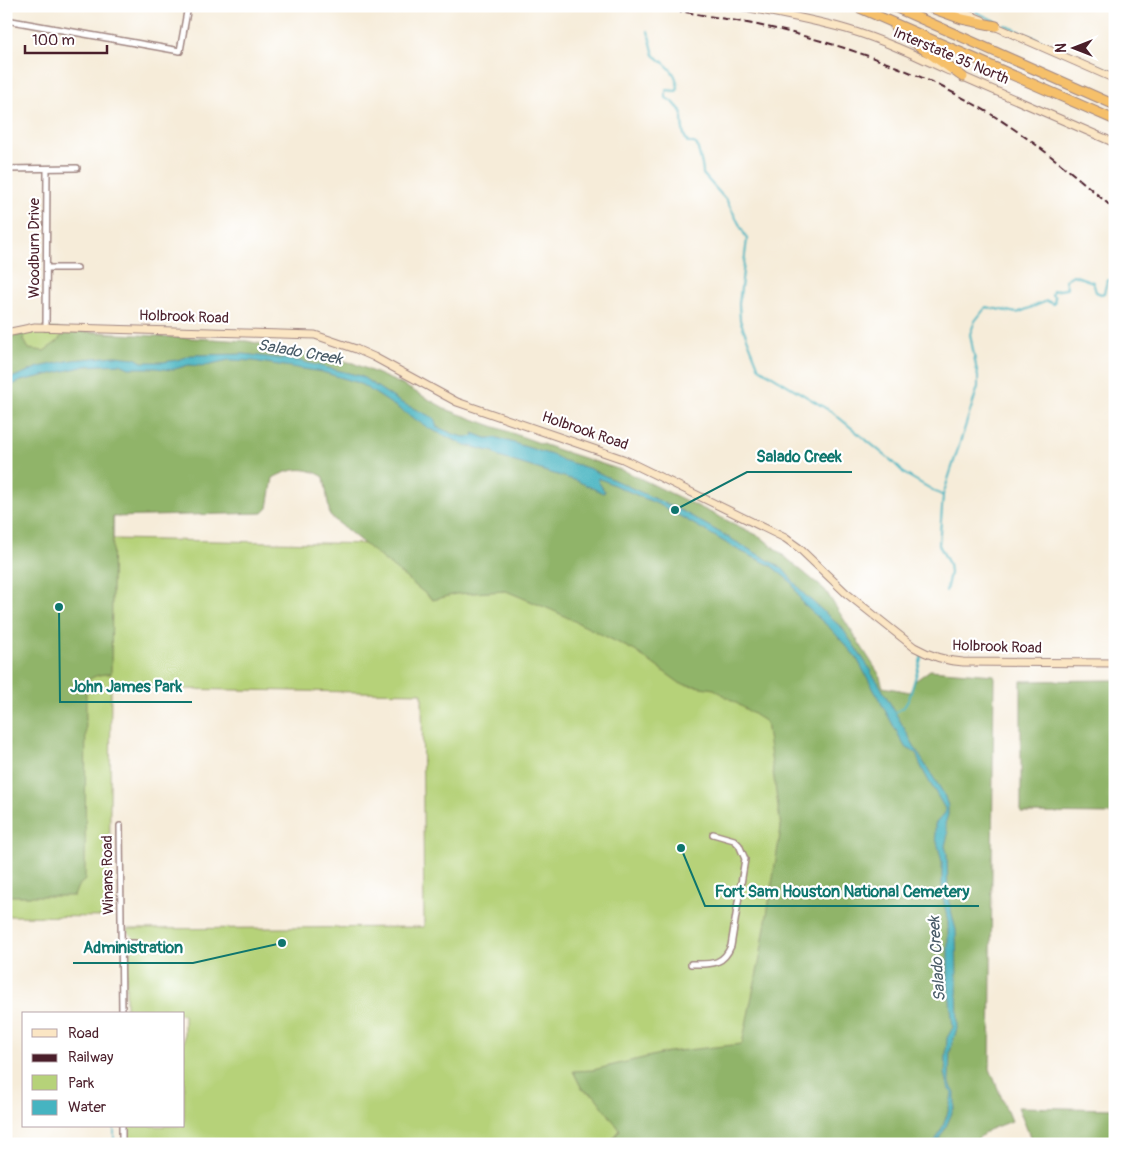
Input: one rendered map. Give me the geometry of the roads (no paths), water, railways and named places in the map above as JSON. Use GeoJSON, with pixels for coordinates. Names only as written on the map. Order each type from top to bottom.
{"type":"FeatureCollection","features":[{"type":"Feature","properties":{"kind":"highway"},"geometry":{"type":"LineString","coordinates":[[854,6],[1115,120]]}},
{"type":"Feature","properties":{"kind":"highway"},"geometry":{"type":"LineString","coordinates":[[892,6],[1115,104]]}},
{"type":"Feature","properties":{"kind":"highway"},"geometry":{"type":"LineString","coordinates":[[926,6],[962,19],[996,26]]}},
{"type":"Feature","properties":{"kind":"highway"},"geometry":{"type":"LineString","coordinates":[[888,20],[919,46],[963,77]]}},
{"type":"Feature","properties":{"kind":"street"},"geometry":{"type":"LineString","coordinates":[[6,20],[180,52],[188,6]]}},
{"type":"Feature","properties":{"kind":"street","name":"Interstate 35 North"},"geometry":{"type":"LineString","coordinates":[[740,6],[817,21],[900,48],[1115,143]]}},
{"type":"Feature","properties":{"kind":"street"},"geometry":{"type":"LineString","coordinates":[[948,6],[1113,78]]}},
{"type":"Feature","properties":{"kind":"street"},"geometry":{"type":"LineString","coordinates":[[6,169],[77,168]]}},
{"type":"Feature","properties":{"kind":"street","name":"Woodburn Drive"},"geometry":{"type":"LineString","coordinates":[[46,328],[47,169]]}},
{"type":"Feature","properties":{"kind":"street"},"geometry":{"type":"LineString","coordinates":[[47,268],[77,268]]}},
{"type":"Feature","properties":{"kind":"street","name":"Holbrook Road"},"geometry":{"type":"LineString","coordinates":[[6,333],[22,328],[46,328],[307,334],[322,337],[374,357],[456,402],[624,459],[785,538],[799,548],[846,592],[924,653],[950,661],[963,662],[1115,664]]}},
{"type":"Feature","properties":{"kind":"street","name":"Winans Road"},"geometry":{"type":"LineString","coordinates":[[120,826],[122,1012]]}},
{"type":"Feature","properties":{"kind":"street"},"geometry":{"type":"LineString","coordinates":[[691,964],[719,962],[724,958],[731,946],[745,859],[739,845],[734,840],[714,834]]}},
{"type":"Feature","properties":{"kind":"street"},"geometry":{"type":"LineString","coordinates":[[121,943],[135,943]]}},
{"type":"Feature","properties":{"kind":"street"},"geometry":{"type":"LineString","coordinates":[[122,1128],[122,1144]]}},
{"type":"Feature","properties":{"kind":"water"},"geometry":{"type":"Polygon","coordinates":[[[244,354],[300,361],[361,376],[400,402],[434,418],[437,427],[450,433],[465,437],[474,436],[473,433],[486,438],[498,438],[588,468],[684,512],[782,568],[805,595],[842,628],[878,682],[921,758],[944,794],[948,806],[945,824],[948,834],[945,846],[947,853],[948,898],[956,930],[958,1025],[950,1052],[949,1080],[955,1093],[955,1106],[936,1144],[933,1144],[946,1119],[952,1092],[949,1090],[945,1073],[947,1038],[953,1027],[948,982],[948,922],[942,893],[942,862],[935,834],[935,824],[945,813],[945,809],[925,774],[916,753],[905,747],[856,657],[831,629],[803,604],[791,582],[770,565],[740,551],[664,507],[598,478],[605,492],[603,493],[577,481],[499,457],[494,452],[465,445],[430,429],[359,383],[322,372],[253,361],[229,360],[202,366],[189,365],[171,370],[129,368],[120,364],[86,366],[21,381],[6,388],[6,380],[39,367],[72,360],[115,356],[135,358],[142,362],[163,362],[191,355],[244,354]]]}},
{"type":"Feature","properties":{"kind":"waterway"},"geometry":{"type":"LineString","coordinates":[[976,12],[995,21]]}},
{"type":"Feature","properties":{"kind":"waterway"},"geometry":{"type":"LineString","coordinates":[[1005,25],[1115,73]]}},
{"type":"Feature","properties":{"kind":"waterway"},"geometry":{"type":"LineString","coordinates":[[648,31],[654,55],[670,69],[676,78],[678,89],[676,91],[666,90],[666,98],[673,102],[682,112],[685,136],[688,143],[697,145],[703,174],[727,201],[747,239],[739,304],[740,320],[759,368],[832,412],[905,474],[943,496],[939,545],[949,564],[950,573],[946,591]]}},
{"type":"Feature","properties":{"kind":"waterway"},"geometry":{"type":"LineString","coordinates":[[943,495],[978,387],[970,334],[975,321],[986,307],[1017,313],[1047,301],[1054,304],[1055,297],[1052,295],[1053,291],[1066,289],[1065,280],[1073,275],[1093,282],[1096,292],[1101,294],[1104,293],[1107,281],[1115,278]]}},
{"type":"Feature","properties":{"kind":"waterway"},"geometry":{"type":"LineString","coordinates":[[893,714],[904,707],[909,699],[922,655]]}},
{"type":"Feature","properties":{"kind":"waterway"},"geometry":{"type":"LineString","coordinates":[[114,1128],[114,1144]]}},
{"type":"Feature","properties":{"kind":"railway"},"geometry":{"type":"LineString","coordinates":[[650,6],[794,33],[855,51],[915,74],[972,103],[1010,126],[1064,167],[1115,210]]}},
{"type":"Feature","properties":{"kind":"place","name":"Salado Creek"},"geometry":{"type":"Point","coordinates":[675,510]}},
{"type":"Feature","properties":{"kind":"place","name":"John James Park"},"geometry":{"type":"Point","coordinates":[59,607]}},
{"type":"Feature","properties":{"kind":"place","name":"Fort Sam Houston National Cemetery"},"geometry":{"type":"Point","coordinates":[681,848]}},
{"type":"Feature","properties":{"kind":"place","name":"Administration"},"geometry":{"type":"Point","coordinates":[282,943]}}]}
